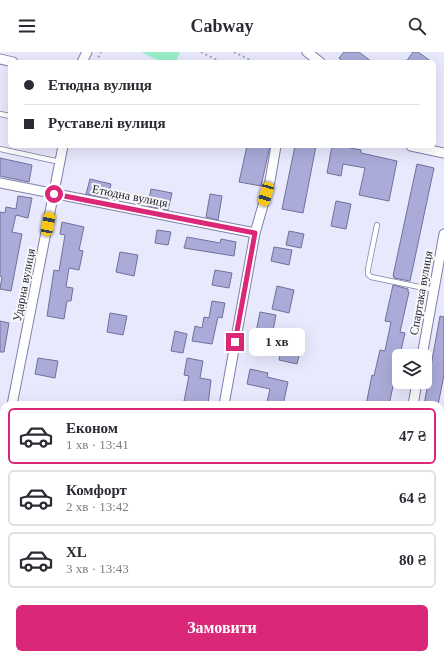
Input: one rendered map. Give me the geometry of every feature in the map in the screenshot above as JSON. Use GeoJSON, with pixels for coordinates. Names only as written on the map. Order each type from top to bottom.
{"type":"FeatureCollection","features":[{"type":"Feature","properties":{"kind":"street","name":"Ударна вулиця"},"geometry":{"type":"LineString","coordinates":[[13,401],[63,148]]}},
{"type":"Feature","properties":{"kind":"street"},"geometry":{"type":"LineString","coordinates":[[225,401],[255,233],[270,181],[276,148]]}},
{"type":"Feature","properties":{"kind":"street"},"geometry":{"type":"LineString","coordinates":[[420,148],[444,153]]}},
{"type":"Feature","properties":{"kind":"street","name":"Етюдна вулиця"},"geometry":{"type":"LineString","coordinates":[[0,183],[255,233]]}},
{"type":"Feature","properties":{"kind":"street","name":"Спартака вулиця"},"geometry":{"type":"LineString","coordinates":[[423,349],[444,234]]}},
{"type":"Feature","properties":{"kind":"street"},"geometry":{"type":"LineString","coordinates":[[414,401],[416,389]]}},
{"type":"Feature","properties":{"kind":"lane"},"geometry":{"type":"LineString","coordinates":[[0,149],[60,162]]}},
{"type":"Feature","properties":{"kind":"lane"},"geometry":{"type":"LineString","coordinates":[[377,225],[368,274],[371,277],[434,290]]}},
{"type":"Feature","properties":{"kind":"path"},"geometry":{"type":"LineString","coordinates":[[201,52],[217,60]]}},
{"type":"Feature","properties":{"kind":"path"},"geometry":{"type":"LineString","coordinates":[[234,52],[250,60]]}},
{"type":"Feature","properties":{"kind":"green space"},"geometry":{"type":"Polygon","coordinates":[[[141,52],[180,52],[177,60],[158,60],[141,52]]]}},
{"type":"Feature","properties":{"kind":"building"},"geometry":{"type":"Polygon","coordinates":[[[344,52],[359,52],[369,60],[342,60],[339,58],[344,52]]]}},
{"type":"Feature","properties":{"kind":"building"},"geometry":{"type":"Polygon","coordinates":[[[413,52],[418,52],[429,60],[407,60],[413,52]]]}},
{"type":"Feature","properties":{"kind":"building"},"geometry":{"type":"Polygon","coordinates":[[[247,148],[270,148],[261,186],[239,182],[247,148]]]}},
{"type":"Feature","properties":{"kind":"building"},"geometry":{"type":"Polygon","coordinates":[[[295,148],[316,148],[303,213],[282,209],[295,148]]]}},
{"type":"Feature","properties":{"kind":"building"},"geometry":{"type":"Polygon","coordinates":[[[332,148],[350,148],[361,150],[361,153],[397,161],[389,201],[359,195],[365,168],[343,164],[341,176],[327,173],[332,148]]]}},
{"type":"Feature","properties":{"kind":"building"},"geometry":{"type":"Polygon","coordinates":[[[0,158],[32,165],[29,182],[0,176],[0,158]]]}},
{"type":"Feature","properties":{"kind":"building"},"geometry":{"type":"Polygon","coordinates":[[[417,164],[434,168],[410,281],[394,278],[393,276],[417,164]]]}},
{"type":"Feature","properties":{"kind":"building"},"geometry":{"type":"Polygon","coordinates":[[[90,179],[111,184],[108,198],[86,194],[90,179]]]}},
{"type":"Feature","properties":{"kind":"building"},"geometry":{"type":"Polygon","coordinates":[[[151,189],[172,193],[168,210],[148,206],[151,189]]]}},
{"type":"Feature","properties":{"kind":"building"},"geometry":{"type":"Polygon","coordinates":[[[210,194],[222,196],[218,220],[206,217],[210,194]]]}},
{"type":"Feature","properties":{"kind":"building"},"geometry":{"type":"Polygon","coordinates":[[[18,196],[32,198],[28,218],[16,215],[12,232],[22,234],[11,291],[0,289],[2,277],[0,276],[0,212],[5,213],[6,207],[16,209],[18,196]]]}},
{"type":"Feature","properties":{"kind":"building"},"geometry":{"type":"Polygon","coordinates":[[[336,201],[351,204],[346,229],[331,226],[336,201]]]}},
{"type":"Feature","properties":{"kind":"building"},"geometry":{"type":"Polygon","coordinates":[[[62,222],[84,227],[79,250],[83,251],[79,270],[69,268],[66,287],[73,288],[71,301],[67,301],[64,319],[47,316],[54,270],[59,271],[65,235],[60,234],[62,222]]]}},
{"type":"Feature","properties":{"kind":"building"},"geometry":{"type":"Polygon","coordinates":[[[157,230],[171,232],[168,245],[155,243],[157,230]]]}},
{"type":"Feature","properties":{"kind":"building"},"geometry":{"type":"Polygon","coordinates":[[[289,231],[304,234],[301,248],[286,245],[289,231]]]}},
{"type":"Feature","properties":{"kind":"building"},"geometry":{"type":"Polygon","coordinates":[[[187,237],[220,243],[221,239],[236,242],[234,256],[184,248],[187,237]]]}},
{"type":"Feature","properties":{"kind":"building"},"geometry":{"type":"Polygon","coordinates":[[[274,247],[292,250],[289,265],[271,261],[274,247]]]}},
{"type":"Feature","properties":{"kind":"building"},"geometry":{"type":"Polygon","coordinates":[[[120,252],[138,255],[134,276],[116,272],[120,252]]]}},
{"type":"Feature","properties":{"kind":"building"},"geometry":{"type":"Polygon","coordinates":[[[215,270],[232,273],[229,288],[212,285],[215,270]]]}},
{"type":"Feature","properties":{"kind":"building"},"geometry":{"type":"Polygon","coordinates":[[[393,285],[408,289],[409,292],[400,332],[405,333],[401,349],[392,349],[392,389],[390,401],[367,401],[372,375],[374,376],[380,350],[385,351],[391,322],[385,321],[393,285]]]}},
{"type":"Feature","properties":{"kind":"building"},"geometry":{"type":"Polygon","coordinates":[[[277,286],[294,290],[289,313],[272,309],[277,286]]]}},
{"type":"Feature","properties":{"kind":"building"},"geometry":{"type":"Polygon","coordinates":[[[212,301],[225,303],[222,318],[218,317],[212,344],[192,341],[195,326],[202,328],[204,317],[209,318],[212,301]]]}},
{"type":"Feature","properties":{"kind":"building"},"geometry":{"type":"Polygon","coordinates":[[[260,312],[276,315],[272,336],[256,332],[260,312]]]}},
{"type":"Feature","properties":{"kind":"building"},"geometry":{"type":"Polygon","coordinates":[[[110,313],[127,316],[123,335],[107,332],[110,313]]]}},
{"type":"Feature","properties":{"kind":"building"},"geometry":{"type":"Polygon","coordinates":[[[440,316],[444,317],[444,375],[439,401],[425,401],[427,389],[432,389],[432,361],[440,316]]]}},
{"type":"Feature","properties":{"kind":"building"},"geometry":{"type":"Polygon","coordinates":[[[0,321],[9,323],[4,352],[0,352],[0,321]]]}},
{"type":"Feature","properties":{"kind":"building"},"geometry":{"type":"Polygon","coordinates":[[[175,331],[187,334],[183,353],[171,351],[175,331]]]}},
{"type":"Feature","properties":{"kind":"building"},"geometry":{"type":"Polygon","coordinates":[[[282,344],[301,348],[297,364],[279,360],[282,344]]]}},
{"type":"Feature","properties":{"kind":"building"},"geometry":{"type":"Polygon","coordinates":[[[38,358],[58,361],[55,378],[35,374],[38,358]]]}},
{"type":"Feature","properties":{"kind":"building"},"geometry":{"type":"Polygon","coordinates":[[[187,358],[203,361],[200,378],[211,380],[208,401],[184,401],[189,376],[184,375],[187,358]]]}},
{"type":"Feature","properties":{"kind":"building"},"geometry":{"type":"Polygon","coordinates":[[[250,369],[268,373],[267,377],[288,382],[284,401],[267,401],[270,389],[247,384],[250,369]]]}},
{"type":"Feature","properties":{"kind":"route"},"geometry":{"type":"LineString","coordinates":[[54,194],[255,233],[235,342]]}}]}
